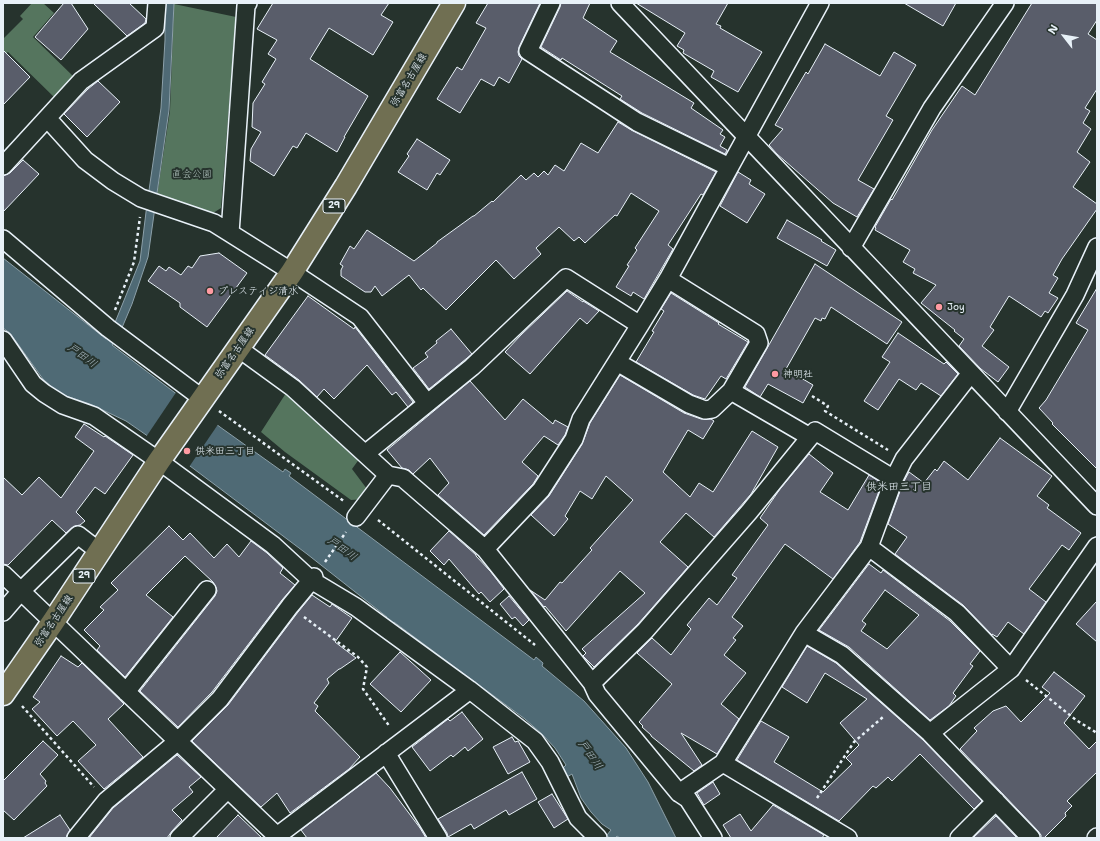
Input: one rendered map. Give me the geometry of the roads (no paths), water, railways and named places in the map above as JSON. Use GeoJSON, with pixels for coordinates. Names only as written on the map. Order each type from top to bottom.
{"type":"FeatureCollection","features":[{"type":"Feature","properties":{"kind":"main road","name":"弥富名古屋線"},"geometry":{"type":"LineString","coordinates":[[4,689],[53,622],[160,459],[292,272],[346,186],[454,3]]}},
{"type":"Feature","properties":{"kind":"street"},"geometry":{"type":"LineString","coordinates":[[3,166],[81,81],[155,28],[157,3]]}},
{"type":"Feature","properties":{"kind":"street"},"geometry":{"type":"LineString","coordinates":[[551,3],[528,51],[637,122],[729,167]]}},
{"type":"Feature","properties":{"kind":"street"},"geometry":{"type":"LineString","coordinates":[[620,3],[1097,506]]}},
{"type":"Feature","properties":{"kind":"street"},"geometry":{"type":"LineString","coordinates":[[485,549],[541,490],[574,439],[581,419],[668,279],[820,3]]}},
{"type":"Feature","properties":{"kind":"street"},"geometry":{"type":"LineString","coordinates":[[851,248],[932,108],[1005,3]]}},
{"type":"Feature","properties":{"kind":"street"},"geometry":{"type":"LineString","coordinates":[[230,233],[242,4]]}},
{"type":"Feature","properties":{"kind":"street"},"geometry":{"type":"LineString","coordinates":[[47,118],[85,160],[113,181],[148,200],[214,223],[360,317],[427,403]]}},
{"type":"Feature","properties":{"kind":"street"},"geometry":{"type":"LineString","coordinates":[[3,240],[113,331],[202,400]]}},
{"type":"Feature","properties":{"kind":"street"},"geometry":{"type":"LineString","coordinates":[[1007,412],[1075,295],[1097,247]]}},
{"type":"Feature","properties":{"kind":"street"},"geometry":{"type":"LineString","coordinates":[[365,454],[472,367],[566,278],[640,325]]}},
{"type":"Feature","properties":{"kind":"street"},"geometry":{"type":"LineString","coordinates":[[617,362],[689,404],[705,410],[712,408],[731,391],[759,343],[756,334],[668,279]]}},
{"type":"Feature","properties":{"kind":"street"},"geometry":{"type":"LineString","coordinates":[[3,340],[33,384],[44,393],[63,405],[94,416],[160,459],[273,545],[313,578],[356,607],[470,690],[535,741],[550,762],[578,818],[598,838]]}},
{"type":"Feature","properties":{"kind":"street"},"geometry":{"type":"LineString","coordinates":[[238,348],[294,388],[388,475],[403,478],[485,549],[592,683],[597,694],[679,793],[688,799],[713,838]]}},
{"type":"Feature","properties":{"kind":"street"},"geometry":{"type":"LineString","coordinates":[[679,793],[723,763],[804,633],[869,547],[894,479],[904,459],[971,374]]}},
{"type":"Feature","properties":{"kind":"street"},"geometry":{"type":"LineString","coordinates":[[731,391],[810,437]]}},
{"type":"Feature","properties":{"kind":"street"},"geometry":{"type":"LineString","coordinates":[[592,683],[645,632],[749,512],[815,431],[894,479]]}},
{"type":"Feature","properties":{"kind":"street"},"geometry":{"type":"LineString","coordinates":[[358,515],[388,475]]}},
{"type":"Feature","properties":{"kind":"street"},"geometry":{"type":"LineString","coordinates":[[3,612],[20,591],[78,535],[100,552]]}},
{"type":"Feature","properties":{"kind":"street"},"geometry":{"type":"LineString","coordinates":[[930,733],[1011,669],[1097,546]]}},
{"type":"Feature","properties":{"kind":"street"},"geometry":{"type":"LineString","coordinates":[[869,547],[957,614],[1011,669]]}},
{"type":"Feature","properties":{"kind":"street"},"geometry":{"type":"LineString","coordinates":[[3,574],[278,837],[470,690]]}},
{"type":"Feature","properties":{"kind":"street"},"geometry":{"type":"LineString","coordinates":[[76,838],[106,801],[178,741],[220,699],[313,578]]}},
{"type":"Feature","properties":{"kind":"street"},"geometry":{"type":"LineString","coordinates":[[126,692],[207,590]]}},
{"type":"Feature","properties":{"kind":"street"},"geometry":{"type":"LineString","coordinates":[[804,633],[842,655],[930,733],[1031,838]]}},
{"type":"Feature","properties":{"kind":"street"},"geometry":{"type":"LineString","coordinates":[[386,753],[438,838]]}},
{"type":"Feature","properties":{"kind":"street"},"geometry":{"type":"LineString","coordinates":[[723,763],[848,838]]}},
{"type":"Feature","properties":{"kind":"street"},"geometry":{"type":"LineString","coordinates":[[179,838],[228,789]]}},
{"type":"Feature","properties":{"kind":"street"},"geometry":{"type":"LineString","coordinates":[[959,838],[996,801]]}},
{"type":"Feature","properties":{"kind":"water","name":"戸田川"},"geometry":{"type":"Polygon","coordinates":[[[165,3],[174,3],[169,110],[148,257],[132,304],[121,330],[112,345],[220,427],[283,472],[285,469],[291,473],[289,476],[534,660],[536,657],[543,663],[542,666],[584,701],[626,748],[648,782],[676,838],[620,838],[617,836],[615,838],[609,838],[607,835],[611,830],[602,824],[581,798],[572,774],[567,777],[563,768],[566,765],[555,748],[525,719],[394,622],[392,625],[385,620],[387,617],[307,554],[178,457],[126,421],[90,404],[63,395],[53,388],[43,379],[10,333],[3,328],[3,258],[106,339],[114,325],[140,261],[161,108],[165,40],[165,3]]]}},
{"type":"Feature","properties":{"kind":"place","name":"プレステイジ清水"},"geometry":{"type":"Point","coordinates":[210,291]}},
{"type":"Feature","properties":{"kind":"place","name":"Joy"},"geometry":{"type":"Point","coordinates":[939,307]}},
{"type":"Feature","properties":{"kind":"place","name":"神明社"},"geometry":{"type":"Point","coordinates":[775,374]}},
{"type":"Feature","properties":{"kind":"place","name":"供米田三丁目"},"geometry":{"type":"Point","coordinates":[187,451]}},
{"type":"Feature","properties":{"kind":"district","name":"供米田三丁目"},"geometry":{"type":"Point","coordinates":[899,487]}},
{"type":"Feature","properties":{"kind":"park label","name":"直会公園"},"geometry":{"type":"Point","coordinates":[192,174]}}]}
